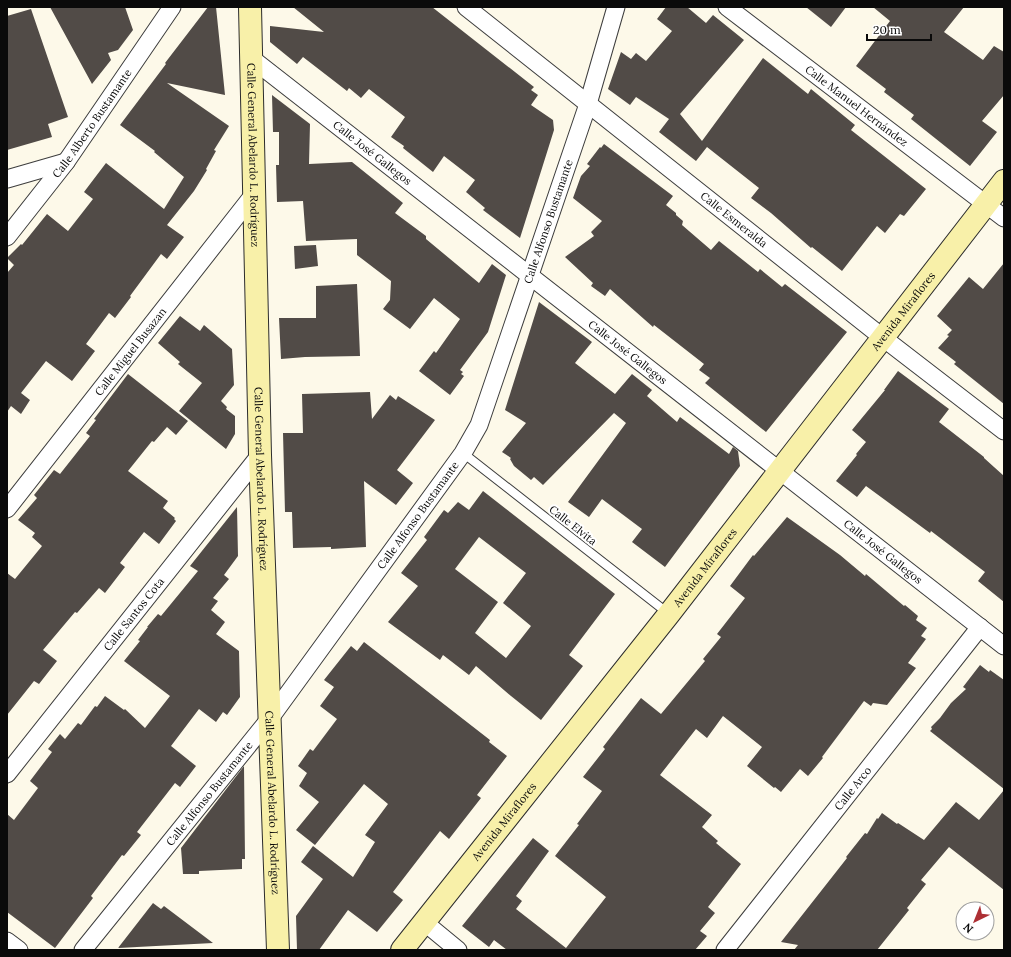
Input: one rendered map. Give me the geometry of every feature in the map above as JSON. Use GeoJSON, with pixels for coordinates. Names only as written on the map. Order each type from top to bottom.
{"type":"FeatureCollection","features":[{"type":"Feature","properties":{"kind":"street","name":"Calle Alberto Bustamante"},"geometry":{"type":"LineString","coordinates":[[7,237],[66,162],[172,7]]}},
{"type":"Feature","properties":{"kind":"street","name":"Calle General Abelardo L. Rodríguez"},"geometry":{"type":"LineString","coordinates":[[250,7],[260,455],[271,717],[278,950]]}},
{"type":"Feature","properties":{"kind":"street","name":"Calle Esmeralda"},"geometry":{"type":"LineString","coordinates":[[466,7],[882,337],[1004,431]]}},
{"type":"Feature","properties":{"kind":"street","name":"Calle Alfonso Bustamante"},"geometry":{"type":"LineString","coordinates":[[83,950],[271,717],[463,453],[480,425],[588,104],[616,7]]}},
{"type":"Feature","properties":{"kind":"street","name":"Calle Manuel Hernández"},"geometry":{"type":"LineString","coordinates":[[727,7],[1004,218]]}},
{"type":"Feature","properties":{"kind":"street","name":"Calle José Gallegos"},"geometry":{"type":"LineString","coordinates":[[251,58],[1004,646]]}},
{"type":"Feature","properties":{"kind":"street"},"geometry":{"type":"LineString","coordinates":[[7,179],[66,162]]}},
{"type":"Feature","properties":{"kind":"street","name":"Avenida Miraflores"},"geometry":{"type":"LineString","coordinates":[[402,950],[669,614],[1004,181]]}},
{"type":"Feature","properties":{"kind":"street","name":"Calle Miguel Busazan"},"geometry":{"type":"LineString","coordinates":[[7,509],[254,194]]}},
{"type":"Feature","properties":{"kind":"street","name":"Calle Santos Cota"},"geometry":{"type":"LineString","coordinates":[[7,774],[260,455]]}},
{"type":"Feature","properties":{"kind":"street","name":"Calle Arco"},"geometry":{"type":"LineString","coordinates":[[726,950],[980,627]]}},
{"type":"Feature","properties":{"kind":"street"},"geometry":{"type":"LineString","coordinates":[[424,922],[458,950]]}},
{"type":"Feature","properties":{"kind":"street"},"geometry":{"type":"LineString","coordinates":[[7,941],[19,950]]}},
{"type":"Feature","properties":{"kind":"lane","name":"Calle Elvita"},"geometry":{"type":"LineString","coordinates":[[463,453],[669,614]]}},
{"type":"Feature","properties":{"kind":"building"},"geometry":{"type":"Polygon","coordinates":[[[50,7],[125,7],[133,30],[118,50],[108,53],[111,60],[92,84],[50,7]]]}},
{"type":"Feature","properties":{"kind":"building"},"geometry":{"type":"Polygon","coordinates":[[[208,7],[216,7],[225,95],[167,83],[229,126],[214,150],[216,151],[206,169],[207,170],[194,191],[167,225],[184,237],[167,259],[161,254],[115,318],[109,313],[86,344],[95,351],[72,381],[46,361],[21,393],[30,400],[21,414],[11,406],[7,412],[7,273],[14,265],[7,258],[21,244],[22,245],[47,214],[68,231],[93,199],[84,192],[106,163],[164,209],[184,177],[154,152],[155,151],[120,125],[208,7]]]}},
{"type":"Feature","properties":{"kind":"building"},"geometry":{"type":"Polygon","coordinates":[[[293,7],[432,7],[534,87],[531,90],[538,95],[531,105],[553,120],[554,130],[520,238],[483,210],[485,208],[466,192],[475,180],[444,156],[433,172],[403,148],[404,146],[391,137],[405,117],[369,89],[361,98],[349,88],[347,91],[303,57],[297,64],[270,42],[270,26],[324,32],[293,7]]]}},
{"type":"Feature","properties":{"kind":"building"},"geometry":{"type":"Polygon","coordinates":[[[666,7],[687,7],[706,23],[713,15],[744,40],[680,114],[702,141],[763,58],[808,94],[811,89],[855,125],[851,130],[926,189],[904,216],[900,214],[885,233],[877,226],[842,271],[812,247],[811,248],[771,213],[751,198],[759,188],[707,147],[696,161],[659,132],[669,119],[636,97],[630,105],[608,89],[621,52],[631,59],[636,53],[646,61],[672,31],[657,19],[666,7]]]}},
{"type":"Feature","properties":{"kind":"building"},"geometry":{"type":"Polygon","coordinates":[[[806,7],[846,7],[831,27],[806,7]]]}},
{"type":"Feature","properties":{"kind":"building"},"geometry":{"type":"Polygon","coordinates":[[[873,7],[964,7],[944,32],[983,60],[994,46],[1004,52],[1004,95],[982,121],[997,132],[970,166],[911,119],[914,115],[884,92],[886,89],[856,66],[890,21],[873,7]]]}},
{"type":"Feature","properties":{"kind":"building"},"geometry":{"type":"Polygon","coordinates":[[[31,9],[68,117],[48,124],[52,137],[7,150],[7,16],[31,9]]]}},
{"type":"Feature","properties":{"kind":"building"},"geometry":{"type":"Polygon","coordinates":[[[272,95],[310,124],[309,164],[352,162],[403,203],[395,213],[426,236],[426,239],[479,283],[492,264],[506,275],[488,332],[460,370],[463,372],[461,374],[464,376],[450,395],[419,371],[434,351],[436,353],[460,319],[434,298],[410,329],[383,309],[390,300],[391,281],[357,255],[357,239],[306,241],[303,201],[277,202],[276,165],[279,165],[279,132],[273,132],[272,95]]]}},
{"type":"Feature","properties":{"kind":"building"},"geometry":{"type":"Polygon","coordinates":[[[604,144],[673,196],[666,205],[683,221],[682,225],[711,250],[719,241],[758,272],[760,269],[782,287],[785,284],[847,332],[766,432],[705,383],[710,378],[699,370],[704,364],[654,325],[653,327],[610,289],[605,296],[591,286],[593,283],[565,257],[594,236],[591,232],[602,221],[573,198],[581,176],[590,166],[587,164],[604,144]]]}},
{"type":"Feature","properties":{"kind":"building"},"geometry":{"type":"Polygon","coordinates":[[[316,245],[318,266],[295,269],[294,246],[316,245]]]}},
{"type":"Feature","properties":{"kind":"building"},"geometry":{"type":"Polygon","coordinates":[[[1004,263],[1004,404],[954,364],[956,362],[938,348],[949,336],[947,335],[952,330],[937,316],[969,277],[983,289],[1004,263]]]}},
{"type":"Feature","properties":{"kind":"building"},"geometry":{"type":"Polygon","coordinates":[[[357,284],[360,356],[281,359],[279,318],[316,318],[316,286],[357,284]]]}},
{"type":"Feature","properties":{"kind":"building"},"geometry":{"type":"Polygon","coordinates":[[[539,302],[592,342],[575,363],[615,394],[632,374],[652,390],[647,396],[677,422],[680,417],[729,454],[733,447],[738,451],[740,466],[665,567],[632,542],[642,529],[602,499],[589,517],[568,502],[626,423],[614,413],[543,485],[534,477],[531,480],[514,466],[510,459],[511,458],[502,452],[526,423],[505,410],[539,302]]]}},
{"type":"Feature","properties":{"kind":"building"},"geometry":{"type":"Polygon","coordinates":[[[180,316],[200,331],[204,325],[232,349],[234,385],[221,401],[227,407],[226,409],[235,416],[235,434],[226,449],[179,411],[202,383],[178,364],[180,362],[158,343],[180,316]]]}},
{"type":"Feature","properties":{"kind":"building"},"geometry":{"type":"Polygon","coordinates":[[[898,371],[949,409],[939,422],[984,457],[1004,476],[1004,602],[978,581],[985,572],[931,531],[930,533],[866,486],[857,497],[836,481],[866,442],[852,430],[885,390],[898,371]]]}},
{"type":"Feature","properties":{"kind":"building"},"geometry":{"type":"Polygon","coordinates":[[[128,374],[188,421],[176,435],[167,427],[154,442],[152,441],[128,471],[168,501],[163,508],[175,518],[174,519],[176,521],[159,544],[144,532],[120,563],[125,567],[105,593],[99,588],[77,613],[75,612],[43,650],[57,661],[39,684],[34,681],[7,715],[7,573],[15,579],[42,546],[32,537],[35,533],[18,520],[37,498],[34,495],[54,470],[60,474],[90,436],[86,433],[96,420],[94,419],[128,374]]]}},
{"type":"Feature","properties":{"kind":"building"},"geometry":{"type":"Polygon","coordinates":[[[370,392],[372,419],[390,395],[396,400],[398,396],[435,420],[397,470],[413,483],[396,505],[364,481],[366,547],[331,549],[331,547],[293,548],[292,512],[285,512],[283,433],[303,433],[302,394],[370,392]]]}},
{"type":"Feature","properties":{"kind":"building"},"geometry":{"type":"Polygon","coordinates":[[[483,491],[615,594],[569,655],[583,666],[541,720],[476,666],[469,675],[443,655],[440,660],[388,622],[418,586],[401,573],[427,540],[424,537],[444,510],[448,513],[458,502],[469,510],[483,491]],[[479,537],[455,569],[498,602],[475,633],[506,658],[531,626],[503,603],[526,573],[479,537]]]}},
{"type":"Feature","properties":{"kind":"building"},"geometry":{"type":"Polygon","coordinates":[[[237,507],[238,556],[224,575],[229,579],[213,598],[218,601],[211,610],[225,622],[216,634],[239,651],[240,697],[227,715],[223,712],[216,722],[199,709],[171,746],[196,766],[180,787],[175,783],[137,832],[141,835],[124,856],[122,855],[91,896],[93,898],[55,948],[7,912],[7,814],[14,820],[38,788],[30,781],[52,752],[48,749],[60,734],[65,739],[78,723],[81,725],[95,706],[97,707],[105,696],[124,710],[125,709],[145,728],[170,696],[124,661],[140,641],[138,640],[147,627],[158,614],[161,616],[198,571],[190,566],[237,507]]]}},
{"type":"Feature","properties":{"kind":"building"},"geometry":{"type":"Polygon","coordinates":[[[787,517],[840,555],[865,576],[866,574],[918,616],[916,620],[927,628],[921,636],[926,639],[908,663],[916,668],[887,705],[873,703],[871,706],[864,701],[822,757],[823,758],[808,776],[800,769],[781,792],[747,766],[762,747],[723,716],[707,738],[696,729],[660,775],[712,815],[702,827],[718,841],[716,843],[741,864],[708,907],[715,913],[700,931],[707,936],[695,950],[507,950],[494,940],[489,947],[462,926],[533,838],[549,851],[516,896],[522,901],[516,909],[566,948],[606,897],[555,856],[579,825],[577,824],[602,791],[583,777],[605,749],[603,747],[641,698],[661,714],[705,661],[703,659],[721,637],[717,634],[745,598],[730,586],[753,555],[754,556],[787,517]]]}},
{"type":"Feature","properties":{"kind":"building"},"geometry":{"type":"Polygon","coordinates":[[[364,642],[490,740],[489,742],[507,756],[477,795],[481,798],[449,839],[440,831],[393,892],[403,900],[377,932],[348,910],[319,950],[297,950],[296,916],[323,879],[301,862],[313,846],[353,877],[375,842],[365,835],[388,804],[364,784],[315,845],[296,830],[319,802],[299,786],[307,773],[298,766],[310,749],[313,751],[337,719],[320,706],[334,687],[324,680],[351,646],[357,651],[364,642]]]}},
{"type":"Feature","properties":{"kind":"building"},"geometry":{"type":"Polygon","coordinates":[[[980,665],[1004,680],[1004,789],[930,731],[932,729],[931,727],[951,703],[966,689],[963,687],[980,665]]]}},
{"type":"Feature","properties":{"kind":"building"},"geometry":{"type":"Polygon","coordinates":[[[244,766],[245,859],[242,859],[242,869],[199,871],[199,874],[183,874],[181,848],[244,766]]]}},
{"type":"Feature","properties":{"kind":"building"},"geometry":{"type":"Polygon","coordinates":[[[1004,790],[1004,890],[949,847],[921,880],[926,884],[907,908],[909,910],[877,950],[794,950],[798,945],[781,942],[847,858],[846,857],[865,833],[867,834],[882,813],[924,840],[956,802],[979,820],[1004,790]]]}},
{"type":"Feature","properties":{"kind":"building"},"geometry":{"type":"Polygon","coordinates":[[[153,903],[161,909],[164,906],[213,943],[118,948],[153,903]]]}}]}
